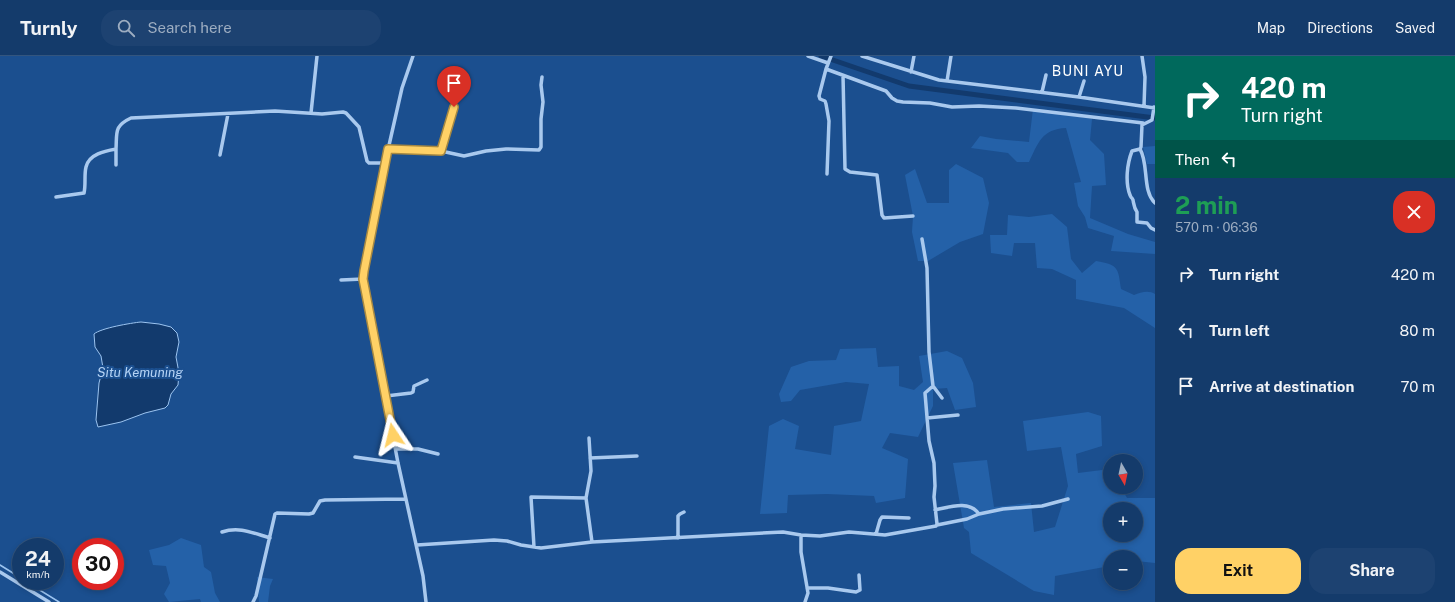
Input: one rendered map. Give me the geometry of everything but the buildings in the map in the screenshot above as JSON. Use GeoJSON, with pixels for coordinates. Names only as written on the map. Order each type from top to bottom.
{"type":"FeatureCollection","features":[{"type":"Feature","properties":{"kind":"street"},"geometry":{"type":"LineString","coordinates":[[311,113],[316,56]]}},
{"type":"Feature","properties":{"kind":"street"},"geometry":{"type":"LineString","coordinates":[[414,56],[402,88],[388,149],[363,279],[398,463],[417,545],[426,602]]}},
{"type":"Feature","properties":{"kind":"street"},"geometry":{"type":"LineString","coordinates":[[808,56],[830,60],[826,69],[820,96],[820,99],[825,101],[829,120],[828,174]]}},
{"type":"Feature","properties":{"kind":"street"},"geometry":{"type":"LineString","coordinates":[[826,69],[886,91],[897,101],[930,103],[952,107],[979,106],[1016,108],[1143,123],[1152,120],[1154,108],[1042,92],[947,81],[911,72],[862,56]]}},
{"type":"Feature","properties":{"kind":"street"},"geometry":{"type":"LineString","coordinates":[[911,72],[914,56]]}},
{"type":"Feature","properties":{"kind":"street"},"geometry":{"type":"LineString","coordinates":[[947,81],[951,56]]}},
{"type":"Feature","properties":{"kind":"street"},"geometry":{"type":"LineString","coordinates":[[1142,56],[1145,77],[1144,106]]}},
{"type":"Feature","properties":{"kind":"street"},"geometry":{"type":"LineString","coordinates":[[843,75],[845,169],[850,172],[878,174],[882,215],[884,218],[913,216]]}},
{"type":"Feature","properties":{"kind":"street"},"geometry":{"type":"LineString","coordinates":[[1042,92],[1046,75]]}},
{"type":"Feature","properties":{"kind":"street"},"geometry":{"type":"LineString","coordinates":[[388,149],[441,151],[464,156],[486,151],[506,149],[540,149],[543,102],[541,85],[542,76]]}},
{"type":"Feature","properties":{"kind":"street"},"geometry":{"type":"LineString","coordinates":[[1079,97],[1084,81]]}},
{"type":"Feature","properties":{"kind":"street"},"geometry":{"type":"LineString","coordinates":[[441,151],[454,107]]}},
{"type":"Feature","properties":{"kind":"street"},"geometry":{"type":"LineString","coordinates":[[116,165],[117,130],[122,123],[131,118],[275,111],[346,113],[359,127],[369,163],[385,163]]}},
{"type":"Feature","properties":{"kind":"street"},"geometry":{"type":"LineString","coordinates":[[220,155],[228,114]]}},
{"type":"Feature","properties":{"kind":"street"},"geometry":{"type":"LineString","coordinates":[[1143,123],[1140,149],[1143,156],[1150,197],[1155,203]]}},
{"type":"Feature","properties":{"kind":"street"},"geometry":{"type":"LineString","coordinates":[[1140,149],[1132,152],[1129,162],[1127,175],[1130,196],[1133,199],[1134,208],[1137,212],[1137,222],[1147,223],[1155,230]]}},
{"type":"Feature","properties":{"kind":"street"},"geometry":{"type":"LineString","coordinates":[[56,198],[83,193],[86,168],[89,161],[99,153],[116,150]]}},
{"type":"Feature","properties":{"kind":"street"},"geometry":{"type":"LineString","coordinates":[[922,239],[927,268],[929,352],[933,386],[942,398]]}},
{"type":"Feature","properties":{"kind":"street"},"geometry":{"type":"LineString","coordinates":[[341,280],[363,279]]}},
{"type":"Feature","properties":{"kind":"street"},"geometry":{"type":"LineString","coordinates":[[386,396],[411,393],[413,392],[414,386],[427,380]]}},
{"type":"Feature","properties":{"kind":"street"},"geometry":{"type":"LineString","coordinates":[[933,386],[925,394],[929,441],[934,463],[934,497],[937,525]]}},
{"type":"Feature","properties":{"kind":"street"},"geometry":{"type":"LineString","coordinates":[[928,418],[958,414]]}},
{"type":"Feature","properties":{"kind":"street"},"geometry":{"type":"LineString","coordinates":[[589,438],[591,471],[586,498],[592,542]]}},
{"type":"Feature","properties":{"kind":"street"},"geometry":{"type":"LineString","coordinates":[[396,448],[418,449],[438,454]]}},
{"type":"Feature","properties":{"kind":"street"},"geometry":{"type":"LineString","coordinates":[[590,458],[637,456]]}},
{"type":"Feature","properties":{"kind":"street"},"geometry":{"type":"LineString","coordinates":[[355,457],[398,463]]}},
{"type":"Feature","properties":{"kind":"street"},"geometry":{"type":"LineString","coordinates":[[534,547],[531,497],[586,498]]}},
{"type":"Feature","properties":{"kind":"street"},"geometry":{"type":"LineString","coordinates":[[253,602],[256,596],[275,514],[313,513],[320,501],[325,500],[406,499]]}},
{"type":"Feature","properties":{"kind":"street"},"geometry":{"type":"LineString","coordinates":[[417,545],[494,540],[507,541],[521,546],[541,548],[592,542],[783,532],[820,536],[849,532],[885,535],[934,527],[937,525],[967,519],[979,514],[1003,509],[1042,506],[1068,499]]}},
{"type":"Feature","properties":{"kind":"street"},"geometry":{"type":"LineString","coordinates":[[935,510],[965,506],[972,507],[979,514]]}},
{"type":"Feature","properties":{"kind":"street"},"geometry":{"type":"LineString","coordinates":[[678,538],[678,516],[684,512]]}},
{"type":"Feature","properties":{"kind":"street"},"geometry":{"type":"LineString","coordinates":[[876,534],[882,517],[909,518]]}},
{"type":"Feature","properties":{"kind":"street"},"geometry":{"type":"LineString","coordinates":[[222,532],[242,530],[270,538]]}},
{"type":"Feature","properties":{"kind":"street"},"geometry":{"type":"LineString","coordinates":[[800,535],[801,552],[808,593],[805,602]]}},
{"type":"Feature","properties":{"kind":"street"},"geometry":{"type":"LineString","coordinates":[[0,572],[49,602]]}},
{"type":"Feature","properties":{"kind":"street"},"geometry":{"type":"LineString","coordinates":[[807,588],[828,588],[856,592],[860,590],[859,575]]}},
{"type":"Feature","properties":{"kind":"shaded area"},"geometry":{"type":"Polygon","coordinates":[[[1033,109],[1092,119],[1090,140],[1104,154],[1106,185],[1092,186],[1090,218],[1128,234],[1155,242],[1155,254],[1111,251],[1114,236],[1088,228],[1085,217],[1078,206],[1074,183],[1081,182],[1066,128],[1051,131],[1046,134],[1038,143],[1029,162],[1017,162],[1008,153],[971,148],[980,136],[1029,142],[1033,109]]]}},
{"type":"Feature","properties":{"kind":"shaded area"},"geometry":{"type":"Polygon","coordinates":[[[1155,146],[1155,164],[1147,164],[1143,147],[1155,146]]]}},
{"type":"Feature","properties":{"kind":"shaded area"},"geometry":{"type":"Polygon","coordinates":[[[956,164],[983,178],[989,203],[983,234],[960,242],[928,261],[918,261],[912,232],[913,216],[905,175],[915,169],[927,203],[949,203],[949,170],[956,164]]]}},
{"type":"Feature","properties":{"kind":"shaded area"},"geometry":{"type":"Polygon","coordinates":[[[1052,214],[1067,227],[1071,259],[1082,273],[1096,261],[1109,264],[1118,272],[1121,289],[1134,295],[1145,292],[1155,294],[1155,328],[1124,308],[1076,299],[1076,280],[1052,269],[1037,268],[1035,243],[1014,243],[1012,256],[991,253],[990,235],[1007,235],[1008,215],[1029,217],[1052,214]]]}},
{"type":"Feature","properties":{"kind":"shaded area"},"geometry":{"type":"Polygon","coordinates":[[[876,348],[878,367],[899,366],[899,386],[914,390],[923,382],[919,356],[947,351],[962,358],[973,383],[976,407],[955,410],[947,388],[933,389],[933,406],[918,437],[890,433],[882,448],[908,459],[905,498],[876,503],[874,496],[827,494],[788,495],[787,513],[760,514],[769,426],[783,419],[799,426],[795,449],[831,455],[834,426],[861,421],[869,384],[846,382],[800,390],[791,401],[781,402],[779,394],[791,367],[809,361],[836,360],[840,349],[876,348]]]}},
{"type":"Feature","properties":{"kind":"shaded area"},"geometry":{"type":"Polygon","coordinates":[[[1088,412],[1101,416],[1102,446],[1076,454],[1078,473],[1103,470],[1103,494],[1125,494],[1127,498],[1155,498],[1155,563],[1143,562],[1143,550],[1103,550],[1103,567],[1055,576],[1054,595],[1034,591],[971,553],[969,532],[964,528],[953,463],[987,460],[994,507],[1031,503],[1034,532],[1055,527],[1068,486],[1061,447],[1027,451],[1023,421],[1088,412]]]}},
{"type":"Feature","properties":{"kind":"shaded area"},"geometry":{"type":"Polygon","coordinates":[[[181,538],[201,545],[204,567],[211,572],[215,593],[220,602],[201,602],[200,599],[169,602],[164,594],[170,583],[166,566],[153,565],[149,550],[169,545],[181,538]]]}},
{"type":"Feature","properties":{"kind":"shaded area"},"geometry":{"type":"Polygon","coordinates":[[[257,577],[273,579],[270,586],[268,602],[259,602],[257,577]]]}},
{"type":"Feature","properties":{"kind":"water","name":"Situ Kemuning"},"geometry":{"type":"Polygon","coordinates":[[[141,322],[171,327],[177,333],[179,342],[176,357],[179,373],[178,385],[171,394],[168,405],[165,408],[145,413],[121,422],[98,427],[96,420],[99,383],[103,368],[101,356],[95,347],[94,334],[109,328],[141,322]]]}},
{"type":"Feature","properties":{"kind":"waterway"},"geometry":{"type":"LineString","coordinates":[[821,56],[909,86],[1155,118]]}},
{"type":"Feature","properties":{"kind":"waterway"},"geometry":{"type":"LineString","coordinates":[[0,565],[12,572]]}},
{"type":"Feature","properties":{"kind":"waterway"},"geometry":{"type":"LineString","coordinates":[[40,590],[59,602]]}},
{"type":"Feature","properties":{"kind":"district","name":"BUNI AYU"},"geometry":{"type":"Point","coordinates":[1088,71]}},
{"type":"Feature","properties":{"kind":"route"},"geometry":{"type":"LineString","coordinates":[[393,435],[363,279],[364,271],[388,149],[424,149],[441,151],[454,107]]}}]}
